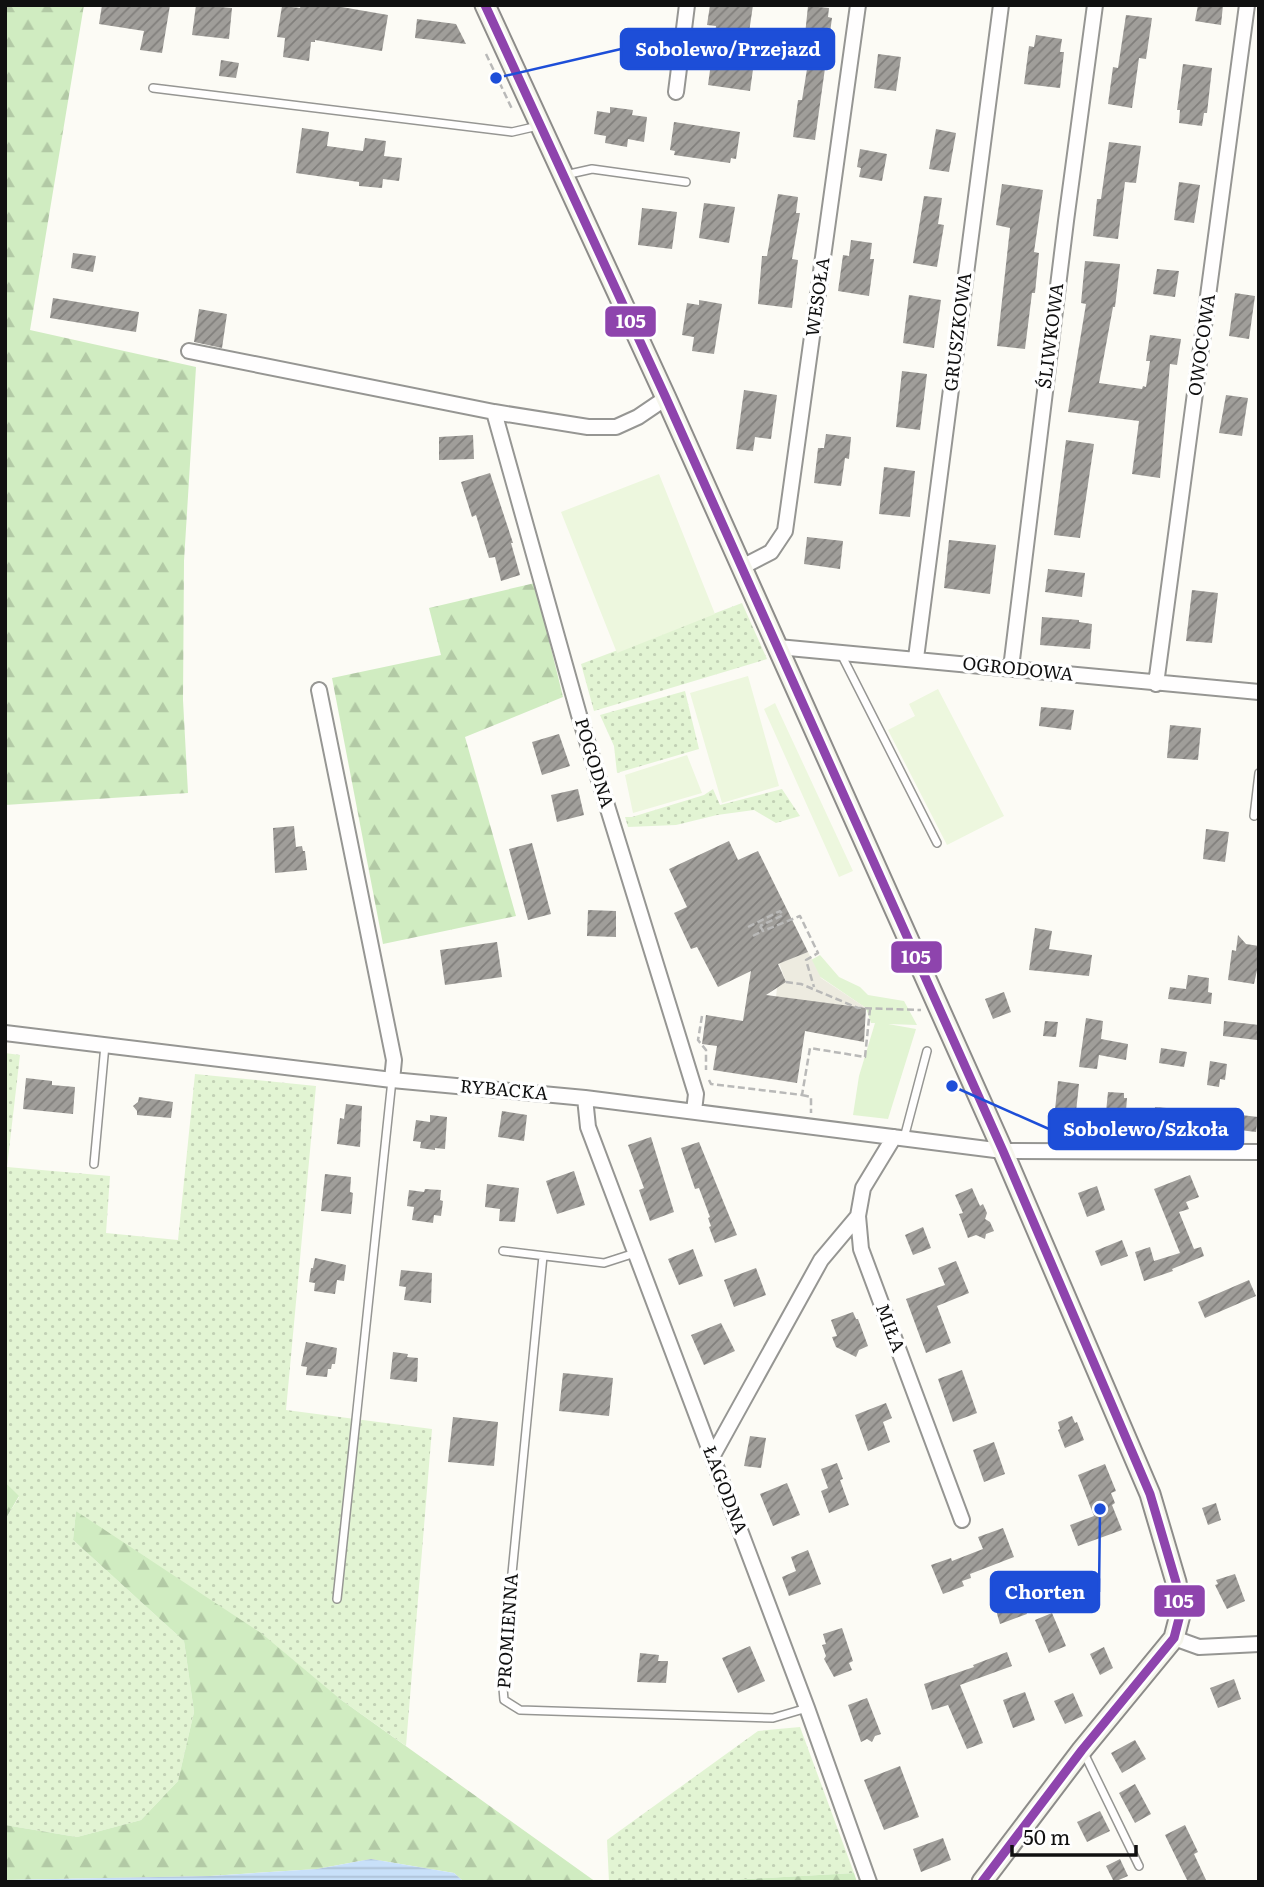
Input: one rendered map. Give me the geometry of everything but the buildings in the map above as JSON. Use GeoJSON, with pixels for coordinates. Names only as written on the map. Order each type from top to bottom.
{"type":"FeatureCollection","features":[{"type":"Feature","properties":{"kind":"street"},"geometry":{"type":"LineString","coordinates":[[485,5],[533,128],[564,175],[1003,1151],[1150,1494],[1180,1597],[1179,1625],[1174,1638],[1082,1750],[982,1882]]}},
{"type":"Feature","properties":{"kind":"street"},"geometry":{"type":"LineString","coordinates":[[676,92],[687,5]]}},
{"type":"Feature","properties":{"kind":"street","name":"WESOŁA"},"geometry":{"type":"LineString","coordinates":[[742,567],[771,552],[785,531],[858,5]]}},
{"type":"Feature","properties":{"kind":"street","name":"GRUSZKOWA"},"geometry":{"type":"LineString","coordinates":[[916,658],[1002,5]]}},
{"type":"Feature","properties":{"kind":"street","name":"ŚLIWKOWA"},"geometry":{"type":"LineString","coordinates":[[1011,668],[1095,5]]}},
{"type":"Feature","properties":{"kind":"street","name":"OWOCOWA"},"geometry":{"type":"LineString","coordinates":[[1156,684],[1247,5]]}},
{"type":"Feature","properties":{"kind":"street"},"geometry":{"type":"LineString","coordinates":[[189,351],[494,412],[589,426],[616,427],[638,417],[666,398]]}},
{"type":"Feature","properties":{"kind":"street","name":"POGODNA"},"geometry":{"type":"LineString","coordinates":[[494,412],[579,715],[696,1094],[694,1111]]}},
{"type":"Feature","properties":{"kind":"street","name":"OGRODOWA"},"geometry":{"type":"LineString","coordinates":[[778,647],[1259,692]]}},
{"type":"Feature","properties":{"kind":"street"},"geometry":{"type":"LineString","coordinates":[[319,690],[394,1060],[392,1080]]}},
{"type":"Feature","properties":{"kind":"street","name":"RYBACKA"},"geometry":{"type":"LineString","coordinates":[[5,1033],[392,1080],[585,1098],[1003,1151],[1259,1152]]}},
{"type":"Feature","properties":{"kind":"street","name":"ŁAGODNA"},"geometry":{"type":"LineString","coordinates":[[585,1098],[589,1127],[807,1708],[869,1882]]}},
{"type":"Feature","properties":{"kind":"street","name":"MIŁA"},"geometry":{"type":"LineString","coordinates":[[899,1138],[863,1188],[858,1216],[860,1249],[962,1520]]}},
{"type":"Feature","properties":{"kind":"street"},"geometry":{"type":"LineString","coordinates":[[712,1457],[821,1260],[858,1216]]}},
{"type":"Feature","properties":{"kind":"street"},"geometry":{"type":"LineString","coordinates":[[1174,1638],[1199,1647],[1259,1644]]}},
{"type":"Feature","properties":{"kind":"lane"},"geometry":{"type":"LineString","coordinates":[[153,88],[512,132],[533,128]]}},
{"type":"Feature","properties":{"kind":"lane"},"geometry":{"type":"LineString","coordinates":[[564,175],[592,169],[686,182]]}},
{"type":"Feature","properties":{"kind":"lane"},"geometry":{"type":"LineString","coordinates":[[840,652],[937,843]]}},
{"type":"Feature","properties":{"kind":"lane"},"geometry":{"type":"LineString","coordinates":[[1254,816],[1259,773]]}},
{"type":"Feature","properties":{"kind":"lane"},"geometry":{"type":"LineString","coordinates":[[94,1164],[105,1045]]}},
{"type":"Feature","properties":{"kind":"lane"},"geometry":{"type":"LineString","coordinates":[[899,1138],[927,1051]]}},
{"type":"Feature","properties":{"kind":"lane"},"geometry":{"type":"LineString","coordinates":[[337,1599],[392,1080]]}},
{"type":"Feature","properties":{"kind":"lane"},"geometry":{"type":"LineString","coordinates":[[503,1251],[604,1263],[635,1253]]}},
{"type":"Feature","properties":{"kind":"lane","name":"PROMIENNA"},"geometry":{"type":"LineString","coordinates":[[543,1256],[502,1676],[504,1700],[520,1710],[773,1718],[807,1708]]}},
{"type":"Feature","properties":{"kind":"lane"},"geometry":{"type":"LineString","coordinates":[[1082,1750],[1139,1866]]}},
{"type":"Feature","properties":{"kind":"path"},"geometry":{"type":"LineString","coordinates":[[485,49],[508,103],[533,128]]}},
{"type":"Feature","properties":{"kind":"path"},"geometry":{"type":"LineString","coordinates":[[748,927],[780,911],[783,915],[760,926],[763,931]]}},
{"type":"Feature","properties":{"kind":"path"},"geometry":{"type":"LineString","coordinates":[[753,936],[800,916],[818,953],[806,960],[814,989]]}},
{"type":"Feature","properties":{"kind":"path"},"geometry":{"type":"LineString","coordinates":[[786,982],[801,984],[858,1008],[903,1011],[927,1007]]}},
{"type":"Feature","properties":{"kind":"path"},"geometry":{"type":"LineString","coordinates":[[802,1095],[810,1048],[865,1057],[870,1009]]}},
{"type":"Feature","properties":{"kind":"path"},"geometry":{"type":"LineString","coordinates":[[702,1016],[698,1041],[706,1050],[706,1072],[711,1084],[810,1097],[811,1116]]}},
{"type":"Feature","properties":{"kind":"green space"},"geometry":{"type":"Polygon","coordinates":[[[5,5],[84,5],[30,330],[196,367],[184,561],[183,700],[188,793],[5,805],[5,5]]]}},
{"type":"Feature","properties":{"kind":"green space"},"geometry":{"type":"Polygon","coordinates":[[[659,474],[715,614],[617,653],[561,512],[659,474]]]}},
{"type":"Feature","properties":{"kind":"green space"},"geometry":{"type":"Polygon","coordinates":[[[535,583],[563,697],[465,737],[516,916],[383,944],[332,678],[441,655],[429,608],[535,583]]]}},
{"type":"Feature","properties":{"kind":"green space"},"geometry":{"type":"Polygon","coordinates":[[[742,603],[767,659],[594,711],[581,664],[742,603]]]}},
{"type":"Feature","properties":{"kind":"green space"},"geometry":{"type":"Polygon","coordinates":[[[748,676],[779,786],[722,803],[690,693],[748,676]]]}},
{"type":"Feature","properties":{"kind":"green space"},"geometry":{"type":"Polygon","coordinates":[[[938,689],[1004,816],[947,845],[888,730],[915,716],[909,704],[938,689]]]}},
{"type":"Feature","properties":{"kind":"green space"},"geometry":{"type":"Polygon","coordinates":[[[685,691],[699,749],[617,773],[614,746],[600,715],[685,691]]]}},
{"type":"Feature","properties":{"kind":"green space"},"geometry":{"type":"Polygon","coordinates":[[[775,703],[853,871],[839,877],[764,709],[775,703]]]}},
{"type":"Feature","properties":{"kind":"green space"},"geometry":{"type":"Polygon","coordinates":[[[687,755],[702,793],[633,813],[625,775],[687,755]]]}},
{"type":"Feature","properties":{"kind":"green space"},"geometry":{"type":"Polygon","coordinates":[[[713,789],[720,805],[782,789],[800,816],[776,823],[754,810],[676,825],[628,827],[625,817],[704,795],[713,789]]]}},
{"type":"Feature","properties":{"kind":"green space"},"geometry":{"type":"Polygon","coordinates":[[[820,955],[839,977],[860,987],[868,995],[904,1001],[917,1025],[888,1024],[916,1029],[888,1119],[853,1115],[859,1076],[875,1023],[871,1023],[866,1008],[819,976],[811,960],[820,955]]]}},
{"type":"Feature","properties":{"kind":"green space"},"geometry":{"type":"Polygon","coordinates":[[[5,1053],[20,1055],[7,1167],[110,1176],[106,1233],[178,1240],[195,1074],[316,1086],[286,1410],[432,1429],[406,1746],[76,1511],[73,1540],[184,1641],[194,1712],[178,1781],[141,1820],[77,1837],[5,1825],[5,1520],[19,1497],[5,1482],[5,1053]]]}},
{"type":"Feature","properties":{"kind":"green space"},"geometry":{"type":"Polygon","coordinates":[[[5,1482],[19,1496],[5,1520],[5,1482]]]}},
{"type":"Feature","properties":{"kind":"green space"},"geometry":{"type":"Polygon","coordinates":[[[76,1511],[261,1633],[340,1699],[596,1882],[464,1882],[454,1873],[371,1859],[317,1869],[210,1876],[5,1880],[5,1825],[77,1837],[141,1820],[178,1781],[194,1712],[184,1641],[73,1540],[76,1511]]]}},
{"type":"Feature","properties":{"kind":"green space"},"geometry":{"type":"Polygon","coordinates":[[[800,1727],[854,1873],[695,1882],[609,1882],[607,1840],[758,1731],[800,1727]]]}},
{"type":"Feature","properties":{"kind":"green space"},"geometry":{"type":"Polygon","coordinates":[[[854,1873],[857,1882],[695,1882],[854,1873]]]}},
{"type":"Feature","properties":{"kind":"shaded area"},"geometry":{"type":"Polygon","coordinates":[[[808,952],[821,978],[866,1008],[776,997],[777,988],[786,982],[779,963],[808,952]]]}},
{"type":"Feature","properties":{"kind":"water"},"geometry":{"type":"Polygon","coordinates":[[[371,1859],[454,1873],[464,1882],[5,1882],[210,1876],[317,1869],[371,1859]]]}},
{"type":"Feature","properties":{"kind":"transit line","name":"105"},"geometry":{"type":"LineString","coordinates":[[485,5],[666,398],[1003,1151],[1150,1494],[1176,1582],[1181,1611],[1174,1638],[1082,1750],[982,1882]]}},
{"type":"Feature","properties":{"kind":"place","name":"Sobolewo/Przejazd"},"geometry":{"type":"Point","coordinates":[496,78]}},
{"type":"Feature","properties":{"kind":"place","name":"Sobolewo/Szkoła"},"geometry":{"type":"Point","coordinates":[952,1086]}},
{"type":"Feature","properties":{"kind":"place","name":"Chorten"},"geometry":{"type":"Point","coordinates":[1100,1509]}}]}
